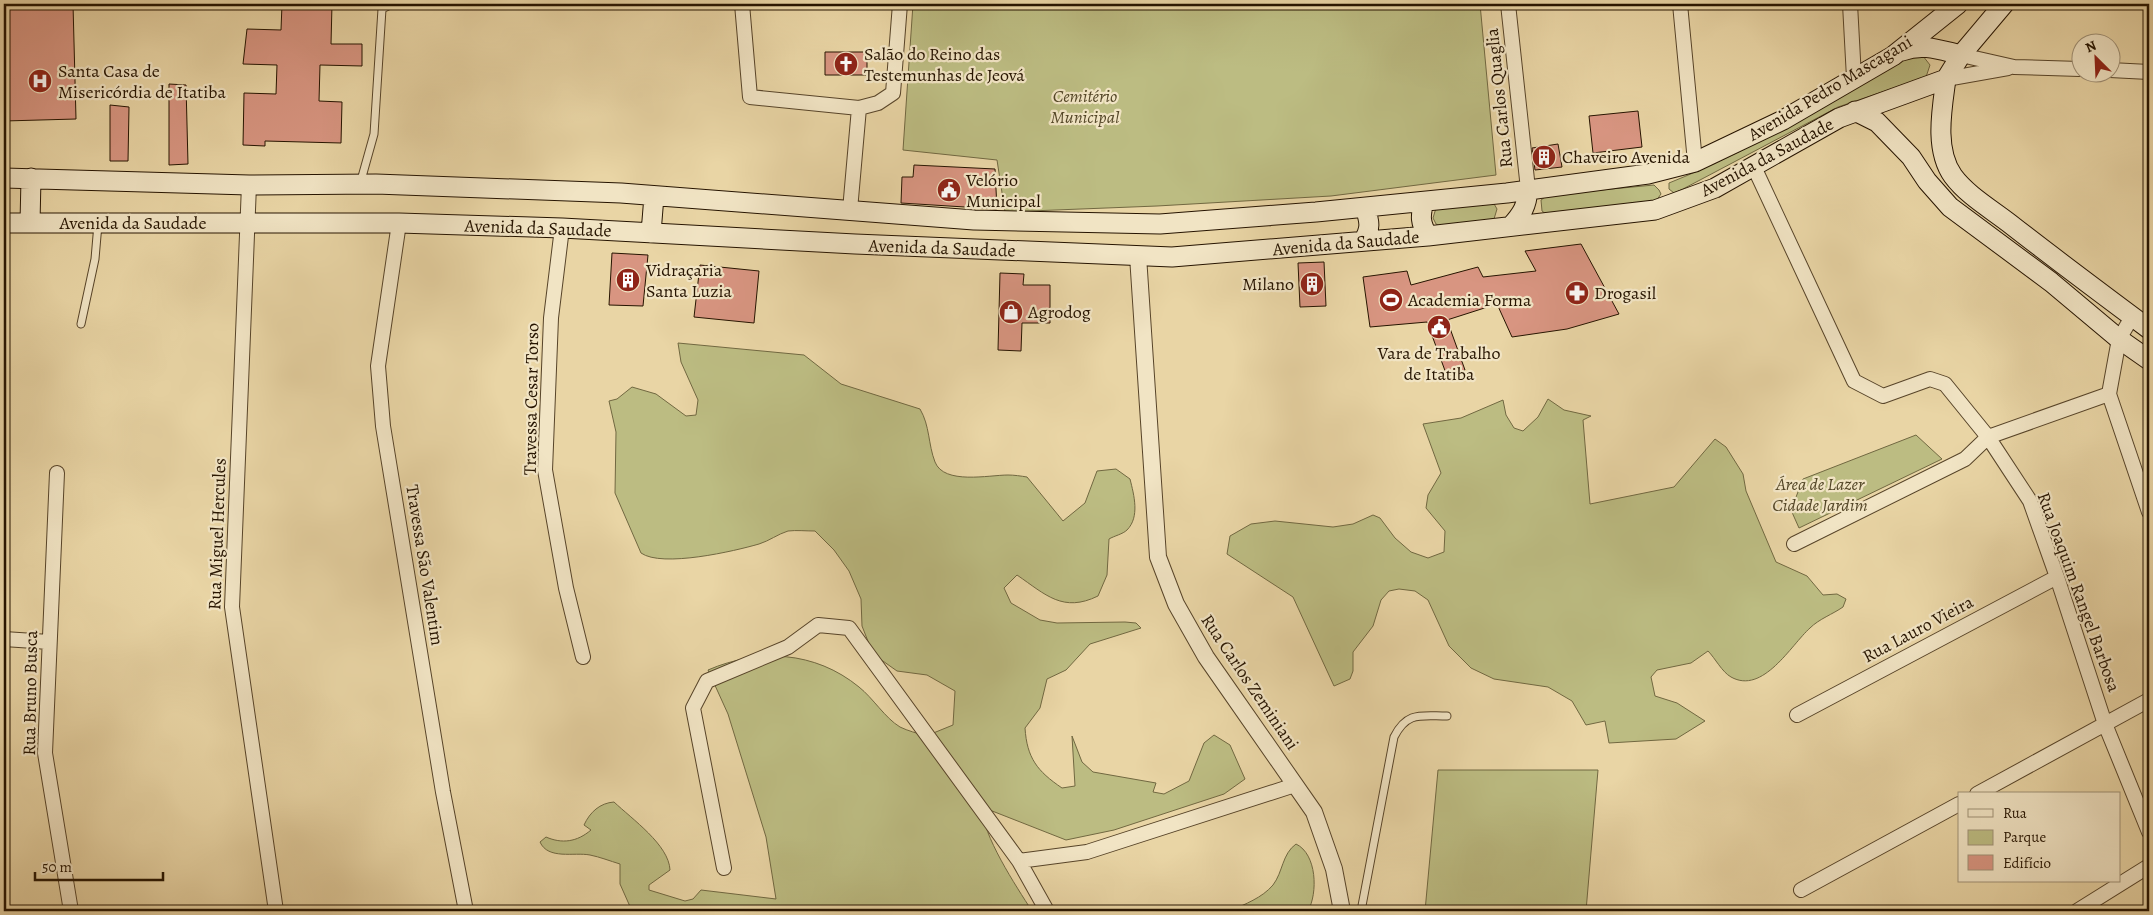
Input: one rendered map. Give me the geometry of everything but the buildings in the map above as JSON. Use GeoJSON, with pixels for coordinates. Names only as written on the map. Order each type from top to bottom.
{"type":"FeatureCollection","features":[{"type":"Feature","properties":{"kind":"main road","name":"Avenida Pedro Mascagani"},"geometry":{"type":"LineString","coordinates":[[1695,162],[1782,120],[1892,56],[1958,4]]}},
{"type":"Feature","properties":{"kind":"main road"},"geometry":{"type":"LineString","coordinates":[[2004,4],[1962,55],[1946,79],[1941,117],[1942,139],[1945,156],[1953,176],[1969,192],[2149,329]]}},
{"type":"Feature","properties":{"kind":"main road"},"geometry":{"type":"LineString","coordinates":[[1892,56],[1915,46],[1929,46],[1962,55]]}},
{"type":"Feature","properties":{"kind":"main road","name":"Avenida da Saudade"},"geometry":{"type":"LineString","coordinates":[[4,222],[399,223],[562,228],[1172,258],[1428,236],[1655,210],[1715,188],[1855,111],[1946,79]]}},
{"type":"Feature","properties":{"kind":"main road"},"geometry":{"type":"LineString","coordinates":[[1855,111],[1877,122],[1911,157],[1927,181],[1950,207],[2051,282],[2119,339],[2149,360]]}},
{"type":"Feature","properties":{"kind":"main road","name":"Avenida da Saudade"},"geometry":{"type":"LineString","coordinates":[[4,178],[249,185],[360,184],[654,196],[974,220],[1160,224],[1365,208],[1507,193],[1648,174],[1695,162]]}},
{"type":"Feature","properties":{"kind":"main road"},"geometry":{"type":"LineString","coordinates":[[30,223],[31,178]]}},
{"type":"Feature","properties":{"kind":"main road"},"geometry":{"type":"LineString","coordinates":[[1511,226],[1521,216],[1527,204],[1528,189]]}},
{"type":"Feature","properties":{"kind":"main road"},"geometry":{"type":"LineString","coordinates":[[651,233],[654,196]]}},
{"type":"Feature","properties":{"kind":"main road"},"geometry":{"type":"LineString","coordinates":[[1424,202],[1420,214],[1422,226],[1428,236]]}},
{"type":"Feature","properties":{"kind":"main road"},"geometry":{"type":"LineString","coordinates":[[1363,242],[1370,231],[1370,220],[1365,208]]}},
{"type":"Feature","properties":{"kind":"street"},"geometry":{"type":"LineString","coordinates":[[742,4],[750,96],[860,108],[878,103],[892,93],[900,4]]}},
{"type":"Feature","properties":{"kind":"street","name":"Rua Carlos Quaglia"},"geometry":{"type":"LineString","coordinates":[[1508,4],[1528,189]]}},
{"type":"Feature","properties":{"kind":"street"},"geometry":{"type":"LineString","coordinates":[[1680,4],[1695,162]]}},
{"type":"Feature","properties":{"kind":"street"},"geometry":{"type":"LineString","coordinates":[[1850,4],[1854,78]]}},
{"type":"Feature","properties":{"kind":"street"},"geometry":{"type":"LineString","coordinates":[[1962,55],[2014,66],[2070,69]]}},
{"type":"Feature","properties":{"kind":"street"},"geometry":{"type":"LineString","coordinates":[[1946,79],[2014,66]]}},
{"type":"Feature","properties":{"kind":"street"},"geometry":{"type":"LineString","coordinates":[[2120,71],[2149,72]]}},
{"type":"Feature","properties":{"kind":"street"},"geometry":{"type":"LineString","coordinates":[[850,210],[860,108]]}},
{"type":"Feature","properties":{"kind":"street","name":"Rua Joaquim Rangel Barbosa"},"geometry":{"type":"LineString","coordinates":[[1754,167],[1854,381],[1883,396],[1930,379],[1944,384],[1988,437],[2030,501],[2106,724],[2149,832]]}},
{"type":"Feature","properties":{"kind":"street","name":"Rua Miguel Hercules"},"geometry":{"type":"LineString","coordinates":[[249,185],[249,224],[232,607],[276,911]]}},
{"type":"Feature","properties":{"kind":"street","name":"Travessa São Valentim"},"geometry":{"type":"LineString","coordinates":[[399,223],[378,366],[383,426],[443,792],[466,911]]}},
{"type":"Feature","properties":{"kind":"street","name":"Travessa Cesar Torso"},"geometry":{"type":"LineString","coordinates":[[562,228],[552,318],[545,470],[566,588],[583,657]]}},
{"type":"Feature","properties":{"kind":"street","name":"Rua Carlos Zeminiani"},"geometry":{"type":"LineString","coordinates":[[1138,256],[1158,557],[1176,604],[1206,657],[1314,812],[1325,840],[1342,911]]}},
{"type":"Feature","properties":{"kind":"street"},"geometry":{"type":"LineString","coordinates":[[2132,317],[2119,339],[2109,394],[2149,512]]}},
{"type":"Feature","properties":{"kind":"street"},"geometry":{"type":"LineString","coordinates":[[1794,544],[1965,459],[1988,437],[2109,394]]}},
{"type":"Feature","properties":{"kind":"street","name":"Rua Bruno Busca"},"geometry":{"type":"LineString","coordinates":[[57,473],[45,754],[71,911]]}},
{"type":"Feature","properties":{"kind":"street","name":"Rua Lauro Vieira"},"geometry":{"type":"LineString","coordinates":[[1797,715],[2057,577]]}},
{"type":"Feature","properties":{"kind":"street"},"geometry":{"type":"LineString","coordinates":[[724,868],[693,708],[707,681],[788,647],[818,625],[850,628],[1019,861],[1047,911]]}},
{"type":"Feature","properties":{"kind":"street"},"geometry":{"type":"LineString","coordinates":[[4,639],[49,642]]}},
{"type":"Feature","properties":{"kind":"street"},"geometry":{"type":"LineString","coordinates":[[1981,792],[2149,700]]}},
{"type":"Feature","properties":{"kind":"street"},"geometry":{"type":"LineString","coordinates":[[1019,861],[1087,852],[1295,785]]}},
{"type":"Feature","properties":{"kind":"street"},"geometry":{"type":"LineString","coordinates":[[1801,890],[1958,805]]}},
{"type":"Feature","properties":{"kind":"street"},"geometry":{"type":"LineString","coordinates":[[2078,911],[2149,866]]}},
{"type":"Feature","properties":{"kind":"lane"},"geometry":{"type":"LineString","coordinates":[[360,184],[374,134],[382,9],[392,4]]}},
{"type":"Feature","properties":{"kind":"lane"},"geometry":{"type":"LineString","coordinates":[[81,324],[96,260],[98,223]]}},
{"type":"Feature","properties":{"kind":"lane"},"geometry":{"type":"LineString","coordinates":[[1361,911],[1394,737],[1401,723],[1416,716],[1447,716]]}},
{"type":"Feature","properties":{"kind":"green space","name":"Cemitério Municipal"},"geometry":{"type":"Polygon","coordinates":[[[913,4],[1480,4],[1496,175],[1331,196],[1005,212],[997,160],[903,150],[913,4]]]}},
{"type":"Feature","properties":{"kind":"green space"},"geometry":{"type":"Polygon","coordinates":[[[1923,56],[1930,65],[1926,77],[1838,107],[1683,189],[1674,193],[1669,189],[1669,183],[1701,170],[1762,140],[1910,57],[1923,56]]]}},
{"type":"Feature","properties":{"kind":"green space"},"geometry":{"type":"Polygon","coordinates":[[[1654,185],[1661,194],[1656,201],[1546,214],[1542,211],[1541,200],[1548,195],[1654,185]]]}},
{"type":"Feature","properties":{"kind":"green space"},"geometry":{"type":"Polygon","coordinates":[[[1493,202],[1497,209],[1494,219],[1440,226],[1436,224],[1433,218],[1436,208],[1493,202]]]}},
{"type":"Feature","properties":{"kind":"green space"},"geometry":{"type":"Polygon","coordinates":[[[678,343],[804,355],[841,384],[920,409],[926,422],[935,462],[940,469],[948,474],[957,476],[1008,475],[1027,477],[1063,521],[1085,503],[1097,471],[1116,469],[1130,479],[1135,506],[1134,519],[1127,530],[1109,539],[1107,575],[1098,596],[1075,603],[1065,602],[1046,595],[1017,575],[1004,588],[1011,603],[1040,620],[1057,623],[1125,622],[1136,623],[1141,628],[1090,644],[1066,670],[1047,679],[1040,708],[1025,728],[1031,756],[1046,776],[1062,788],[1075,786],[1072,736],[1082,762],[1093,772],[1156,783],[1153,792],[1164,794],[1189,781],[1204,743],[1214,735],[1230,745],[1245,779],[1224,794],[1114,830],[1066,840],[982,807],[983,818],[994,846],[1032,911],[632,911],[620,884],[620,864],[590,855],[555,853],[544,848],[540,842],[546,837],[558,841],[569,841],[586,834],[591,830],[584,825],[592,812],[604,804],[614,802],[657,842],[668,861],[670,870],[649,885],[649,890],[685,901],[693,899],[701,890],[776,899],[766,837],[728,714],[708,670],[727,663],[767,656],[805,660],[824,666],[842,675],[859,687],[900,727],[926,736],[953,725],[955,691],[927,675],[897,671],[873,654],[862,626],[861,599],[849,571],[834,550],[815,531],[788,531],[759,544],[699,557],[665,559],[641,553],[615,493],[616,432],[609,401],[617,399],[632,387],[656,394],[686,416],[696,415],[698,400],[681,362],[678,343]]]}},
{"type":"Feature","properties":{"kind":"green space"},"geometry":{"type":"Polygon","coordinates":[[[1548,399],[1564,410],[1591,416],[1583,420],[1590,504],[1674,487],[1715,439],[1726,447],[1743,474],[1746,491],[1776,562],[1807,576],[1823,595],[1837,594],[1846,599],[1843,607],[1814,625],[1775,666],[1765,674],[1754,679],[1743,681],[1731,677],[1708,651],[1691,663],[1657,670],[1651,677],[1655,696],[1677,703],[1705,721],[1676,739],[1609,743],[1605,721],[1586,725],[1572,701],[1548,687],[1494,679],[1471,668],[1449,646],[1428,600],[1415,591],[1399,589],[1389,591],[1381,600],[1373,626],[1353,652],[1353,671],[1350,679],[1334,686],[1293,597],[1227,554],[1230,536],[1251,524],[1275,521],[1333,527],[1353,524],[1373,515],[1380,518],[1395,538],[1411,552],[1428,558],[1444,552],[1445,531],[1426,508],[1428,495],[1441,473],[1423,424],[1461,418],[1503,400],[1506,415],[1514,428],[1523,431],[1538,417],[1548,399]]]}},
{"type":"Feature","properties":{"kind":"green space","name":"Área de Lazer Cidade Jardim"},"geometry":{"type":"Polygon","coordinates":[[[1916,435],[1942,459],[1799,528],[1791,510],[1803,479],[1916,435]]]}},
{"type":"Feature","properties":{"kind":"green space"},"geometry":{"type":"Polygon","coordinates":[[[1438,770],[1598,770],[1586,911],[1425,911],[1438,770]]]}},
{"type":"Feature","properties":{"kind":"green space"},"geometry":{"type":"Polygon","coordinates":[[[1296,844],[1308,856],[1314,874],[1313,894],[1308,911],[1230,911],[1269,890],[1276,880],[1285,858],[1296,844]]]}},
{"type":"Feature","properties":{"kind":"place","name":"Salão do Reino das Testemunhas de Jeová"},"geometry":{"type":"Point","coordinates":[846,64]}},
{"type":"Feature","properties":{"kind":"place","name":"Santa Casa de Misericórdia de Itatiba"},"geometry":{"type":"Point","coordinates":[40,81]}},
{"type":"Feature","properties":{"kind":"place","name":"Chaveiro Avenida"},"geometry":{"type":"Point","coordinates":[1544,157]}},
{"type":"Feature","properties":{"kind":"place","name":"Velório Municipal"},"geometry":{"type":"Point","coordinates":[949,190]}},
{"type":"Feature","properties":{"kind":"place","name":"Vidraçaria Santa Luzia"},"geometry":{"type":"Point","coordinates":[628,280]}},
{"type":"Feature","properties":{"kind":"place","name":"Milano"},"geometry":{"type":"Point","coordinates":[1312,284]}},
{"type":"Feature","properties":{"kind":"place","name":"Drogasil"},"geometry":{"type":"Point","coordinates":[1577,293]}},
{"type":"Feature","properties":{"kind":"place","name":"Academia Forma"},"geometry":{"type":"Point","coordinates":[1391,300]}},
{"type":"Feature","properties":{"kind":"place","name":"Agrodog"},"geometry":{"type":"Point","coordinates":[1011,312]}},
{"type":"Feature","properties":{"kind":"place","name":"Vara de Trabalho de Itatiba"},"geometry":{"type":"Point","coordinates":[1439,327]}}]}
